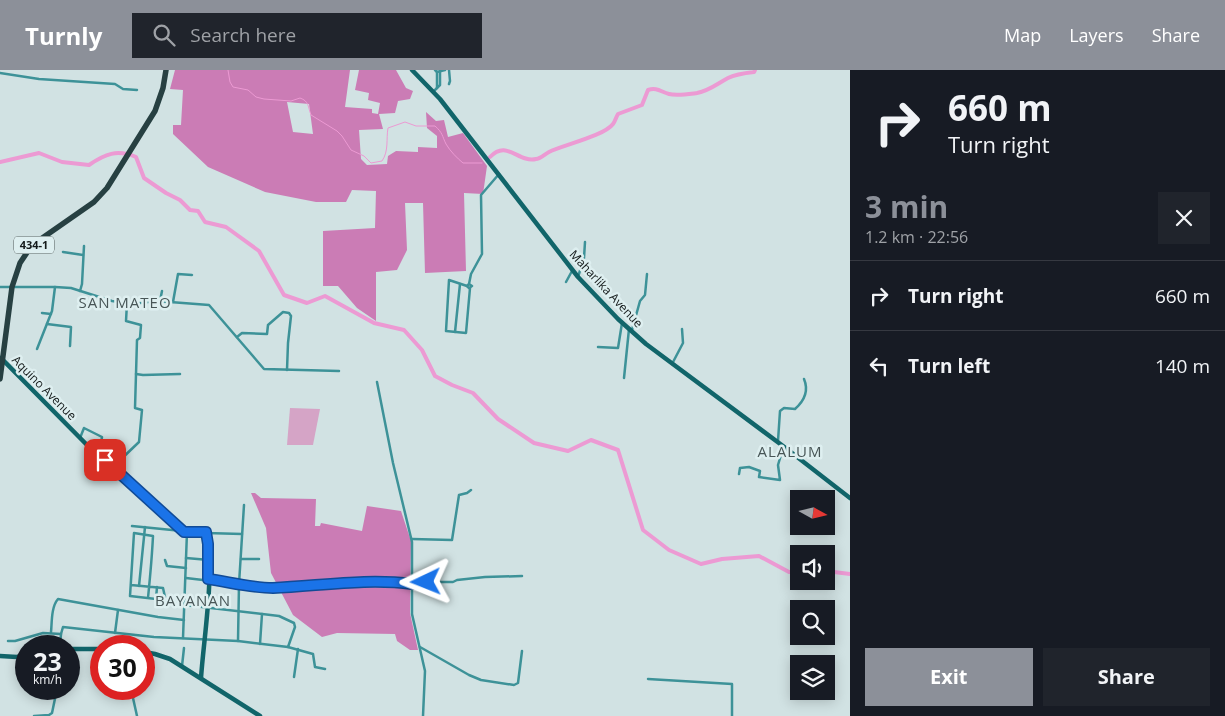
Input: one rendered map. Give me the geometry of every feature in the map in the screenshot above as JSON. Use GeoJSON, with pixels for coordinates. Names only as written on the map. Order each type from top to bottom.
{"type":"FeatureCollection","features":[{"type":"Feature","properties":{"kind":"main road","name":"434-1"},"geometry":{"type":"LineString","coordinates":[[0,379],[1,359],[12,287],[17,269],[32,246],[94,202],[107,188],[154,112],[163,88],[166,70]]}},
{"type":"Feature","properties":{"kind":"main road","name":"Maharlika Avenue"},"geometry":{"type":"LineString","coordinates":[[412,70],[435,90],[578,277],[622,323],[672,364],[850,498]]}},
{"type":"Feature","properties":{"kind":"main road","name":"Aquino Avenue"},"geometry":{"type":"LineString","coordinates":[[1,359],[80,438],[185,532]]}},
{"type":"Feature","properties":{"kind":"main road"},"geometry":{"type":"LineString","coordinates":[[185,532],[206,532],[208,544],[207,608],[200,678]]}},
{"type":"Feature","properties":{"kind":"main road"},"geometry":{"type":"LineString","coordinates":[[155,654],[170,659],[260,716]]}},
{"type":"Feature","properties":{"kind":"main road"},"geometry":{"type":"LineString","coordinates":[[0,656],[15,657]]}},
{"type":"Feature","properties":{"kind":"street"},"geometry":{"type":"LineString","coordinates":[[435,90],[437,71],[445,70]]}},
{"type":"Feature","properties":{"kind":"street"},"geometry":{"type":"LineString","coordinates":[[449,70],[449,84]]}},
{"type":"Feature","properties":{"kind":"street"},"geometry":{"type":"LineString","coordinates":[[0,73],[39,79],[115,84],[123,89],[137,90]]}},
{"type":"Feature","properties":{"kind":"street"},"geometry":{"type":"LineString","coordinates":[[469,286],[449,280],[445,331],[466,333],[471,274],[482,254],[481,195],[498,174]]}},
{"type":"Feature","properties":{"kind":"street"},"geometry":{"type":"LineString","coordinates":[[578,277],[584,258],[585,242]]}},
{"type":"Feature","properties":{"kind":"street"},"geometry":{"type":"LineString","coordinates":[[80,291],[84,246]]}},
{"type":"Feature","properties":{"kind":"street"},"geometry":{"type":"LineString","coordinates":[[63,252],[83,255]]}},
{"type":"Feature","properties":{"kind":"street"},"geometry":{"type":"LineString","coordinates":[[566,282],[572,269]]}},
{"type":"Feature","properties":{"kind":"street"},"geometry":{"type":"LineString","coordinates":[[173,302],[178,274],[192,275]]}},
{"type":"Feature","properties":{"kind":"street"},"geometry":{"type":"LineString","coordinates":[[624,378],[630,330],[640,301],[645,295],[647,274]]}},
{"type":"Feature","properties":{"kind":"street"},"geometry":{"type":"LineString","coordinates":[[455,332],[460,284]]}},
{"type":"Feature","properties":{"kind":"street"},"geometry":{"type":"LineString","coordinates":[[37,349],[51,314],[55,287]]}},
{"type":"Feature","properties":{"kind":"street"},"geometry":{"type":"LineString","coordinates":[[0,288],[55,287],[80,291],[112,301],[127,303],[160,301],[209,304],[264,369],[339,371]]}},
{"type":"Feature","properties":{"kind":"street"},"geometry":{"type":"LineString","coordinates":[[160,301],[162,291]]}},
{"type":"Feature","properties":{"kind":"street"},"geometry":{"type":"LineString","coordinates":[[113,466],[139,442],[142,410],[134,408],[137,340],[140,338],[141,325],[126,321],[127,303]]}},
{"type":"Feature","properties":{"kind":"street"},"geometry":{"type":"LineString","coordinates":[[237,337],[242,333],[267,334],[268,325],[283,312],[289,313],[291,316],[288,370]]}},
{"type":"Feature","properties":{"kind":"street"},"geometry":{"type":"LineString","coordinates":[[42,313],[51,314]]}},
{"type":"Feature","properties":{"kind":"street"},"geometry":{"type":"LineString","coordinates":[[598,347],[618,348],[622,323]]}},
{"type":"Feature","properties":{"kind":"street"},"geometry":{"type":"LineString","coordinates":[[47,324],[71,326],[70,346]]}},
{"type":"Feature","properties":{"kind":"street"},"geometry":{"type":"LineString","coordinates":[[672,364],[684,342],[682,329]]}},
{"type":"Feature","properties":{"kind":"street"},"geometry":{"type":"LineString","coordinates":[[136,374],[180,374]]}},
{"type":"Feature","properties":{"kind":"street"},"geometry":{"type":"LineString","coordinates":[[778,442],[780,411],[784,408],[795,409],[804,401],[806,387],[804,379]]}},
{"type":"Feature","properties":{"kind":"street"},"geometry":{"type":"LineString","coordinates":[[377,382],[393,463],[412,539],[412,614],[425,671],[424,716]]}},
{"type":"Feature","properties":{"kind":"street"},"geometry":{"type":"LineString","coordinates":[[80,438],[84,428],[102,437],[100,449],[96,453]]}},
{"type":"Feature","properties":{"kind":"street"},"geometry":{"type":"LineString","coordinates":[[739,474],[740,468],[749,467],[760,471],[759,477],[780,480],[778,465],[783,446]]}},
{"type":"Feature","properties":{"kind":"street"},"geometry":{"type":"LineString","coordinates":[[412,539],[452,540],[459,495],[470,490]]}},
{"type":"Feature","properties":{"kind":"street"},"geometry":{"type":"LineString","coordinates":[[238,641],[240,559],[244,505]]}},
{"type":"Feature","properties":{"kind":"street"},"geometry":{"type":"LineString","coordinates":[[132,526],[185,532],[186,578],[183,638]]}},
{"type":"Feature","properties":{"kind":"street"},"geometry":{"type":"LineString","coordinates":[[139,586],[144,527]]}},
{"type":"Feature","properties":{"kind":"street"},"geometry":{"type":"LineString","coordinates":[[206,532],[242,534]]}},
{"type":"Feature","properties":{"kind":"street"},"geometry":{"type":"LineString","coordinates":[[130,585],[149,587],[157,588],[164,588],[165,597],[156,600],[130,596],[130,585],[134,534],[153,536],[149,587],[148,598]]}},
{"type":"Feature","properties":{"kind":"street"},"geometry":{"type":"LineString","coordinates":[[186,558],[209,560]]}},
{"type":"Feature","properties":{"kind":"street"},"geometry":{"type":"LineString","coordinates":[[240,559],[259,559]]}},
{"type":"Feature","properties":{"kind":"street"},"geometry":{"type":"LineString","coordinates":[[165,560],[167,566],[186,568]]}},
{"type":"Feature","properties":{"kind":"street"},"geometry":{"type":"LineString","coordinates":[[186,578],[208,579],[272,588],[367,582],[453,582],[456,580],[485,577],[522,576]]}},
{"type":"Feature","properties":{"kind":"street"},"geometry":{"type":"LineString","coordinates":[[156,600],[157,588]]}},
{"type":"Feature","properties":{"kind":"street"},"geometry":{"type":"LineString","coordinates":[[51,632],[55,602],[58,599],[184,620]]}},
{"type":"Feature","properties":{"kind":"street"},"geometry":{"type":"LineString","coordinates":[[184,605],[279,616],[294,623],[295,627],[288,647]]}},
{"type":"Feature","properties":{"kind":"street"},"geometry":{"type":"LineString","coordinates":[[116,632],[118,610]]}},
{"type":"Feature","properties":{"kind":"street"},"geometry":{"type":"LineString","coordinates":[[260,644],[262,614]]}},
{"type":"Feature","properties":{"kind":"street"},"geometry":{"type":"LineString","coordinates":[[8,641],[15,641],[40,633],[51,632],[61,634],[63,627],[204,640],[238,641],[298,649],[313,654],[315,667],[325,669]]}},
{"type":"Feature","properties":{"kind":"street"},"geometry":{"type":"LineString","coordinates":[[420,647],[469,675],[487,681],[514,685],[518,683],[522,650]]}},
{"type":"Feature","properties":{"kind":"street"},"geometry":{"type":"LineString","coordinates":[[182,667],[184,648]]}},
{"type":"Feature","properties":{"kind":"street"},"geometry":{"type":"LineString","coordinates":[[294,676],[298,649]]}},
{"type":"Feature","properties":{"kind":"street"},"geometry":{"type":"LineString","coordinates":[[648,679],[732,684],[732,716]]}},
{"type":"Feature","properties":{"kind":"street"},"geometry":{"type":"LineString","coordinates":[[34,716],[52,713],[55,700]]}},
{"type":"Feature","properties":{"kind":"street"},"geometry":{"type":"LineString","coordinates":[[133,700],[137,716]]}},
{"type":"Feature","properties":{"kind":"shaded area"},"geometry":{"type":"Polygon","coordinates":[[[175,70],[350,70],[345,107],[372,109],[372,113],[378,114],[380,103],[368,100],[369,93],[355,90],[359,70],[396,70],[406,88],[413,91],[410,99],[398,101],[395,113],[379,114],[383,129],[359,130],[361,159],[367,165],[387,164],[388,156],[396,151],[418,152],[418,147],[437,148],[437,136],[427,128],[426,112],[436,121],[444,120],[448,137],[463,133],[487,166],[483,194],[464,193],[466,271],[425,273],[423,203],[405,203],[407,250],[397,270],[376,272],[376,321],[357,308],[338,286],[323,286],[323,231],[375,228],[376,191],[352,190],[346,202],[316,202],[265,192],[208,167],[173,134],[173,125],[181,125],[183,90],[170,89],[175,70]],[[287,102],[293,132],[313,134],[309,104],[287,102]]]}},
{"type":"Feature","properties":{"kind":"shaded area"},"geometry":{"type":"Polygon","coordinates":[[[290,408],[320,409],[313,445],[287,445],[290,408]]]}},
{"type":"Feature","properties":{"kind":"shaded area"},"geometry":{"type":"Polygon","coordinates":[[[251,493],[255,493],[261,498],[316,499],[315,526],[320,526],[321,523],[362,531],[367,506],[401,511],[411,541],[410,613],[418,650],[410,650],[397,641],[395,634],[337,633],[322,637],[293,615],[271,573],[266,528],[251,493]]]}},
{"type":"Feature","properties":{"kind":"waterway"},"geometry":{"type":"LineString","coordinates":[[228,70],[233,87],[248,90],[256,97],[291,101],[303,99],[308,105],[311,115],[337,131],[351,150],[364,156],[371,163],[382,161],[384,157],[388,128],[405,122],[416,126],[435,126],[446,144],[463,163],[482,163]]}},
{"type":"Feature","properties":{"kind":"waterway"},"geometry":{"type":"LineString","coordinates":[[490,157],[502,150],[524,158],[538,159],[555,149],[592,136],[608,128],[614,123],[618,114],[642,105],[648,90],[656,89],[676,95],[697,93],[731,77],[754,72],[755,70]]}},
{"type":"Feature","properties":{"kind":"waterway"},"geometry":{"type":"LineString","coordinates":[[0,162],[39,153],[62,162],[89,165],[111,154],[123,153],[136,157],[144,178],[180,200],[190,210],[198,211],[205,222],[226,227],[259,251],[284,295],[307,303],[325,296],[374,323],[404,330],[422,350],[435,376],[473,393],[498,419],[534,443],[568,451],[591,440],[618,450],[643,530],[669,550],[701,564],[722,559],[759,556],[790,572]]}},
{"type":"Feature","properties":{"kind":"waterway"},"geometry":{"type":"LineString","coordinates":[[835,572],[850,574]]}},
{"type":"Feature","properties":{"kind":"district","name":"SAN MATEO"},"geometry":{"type":"Point","coordinates":[125,303]}},
{"type":"Feature","properties":{"kind":"district","name":"ALALUM"},"geometry":{"type":"Point","coordinates":[790,452]}},
{"type":"Feature","properties":{"kind":"district","name":"BAYANAN"},"geometry":{"type":"Point","coordinates":[193,601]}},
{"type":"Feature","properties":{"kind":"route"},"geometry":{"type":"LineString","coordinates":[[105,460],[184,532],[206,532],[209,560],[208,579],[272,588],[321,584],[396,582],[412,584],[412,582],[426,582]]}}]}
